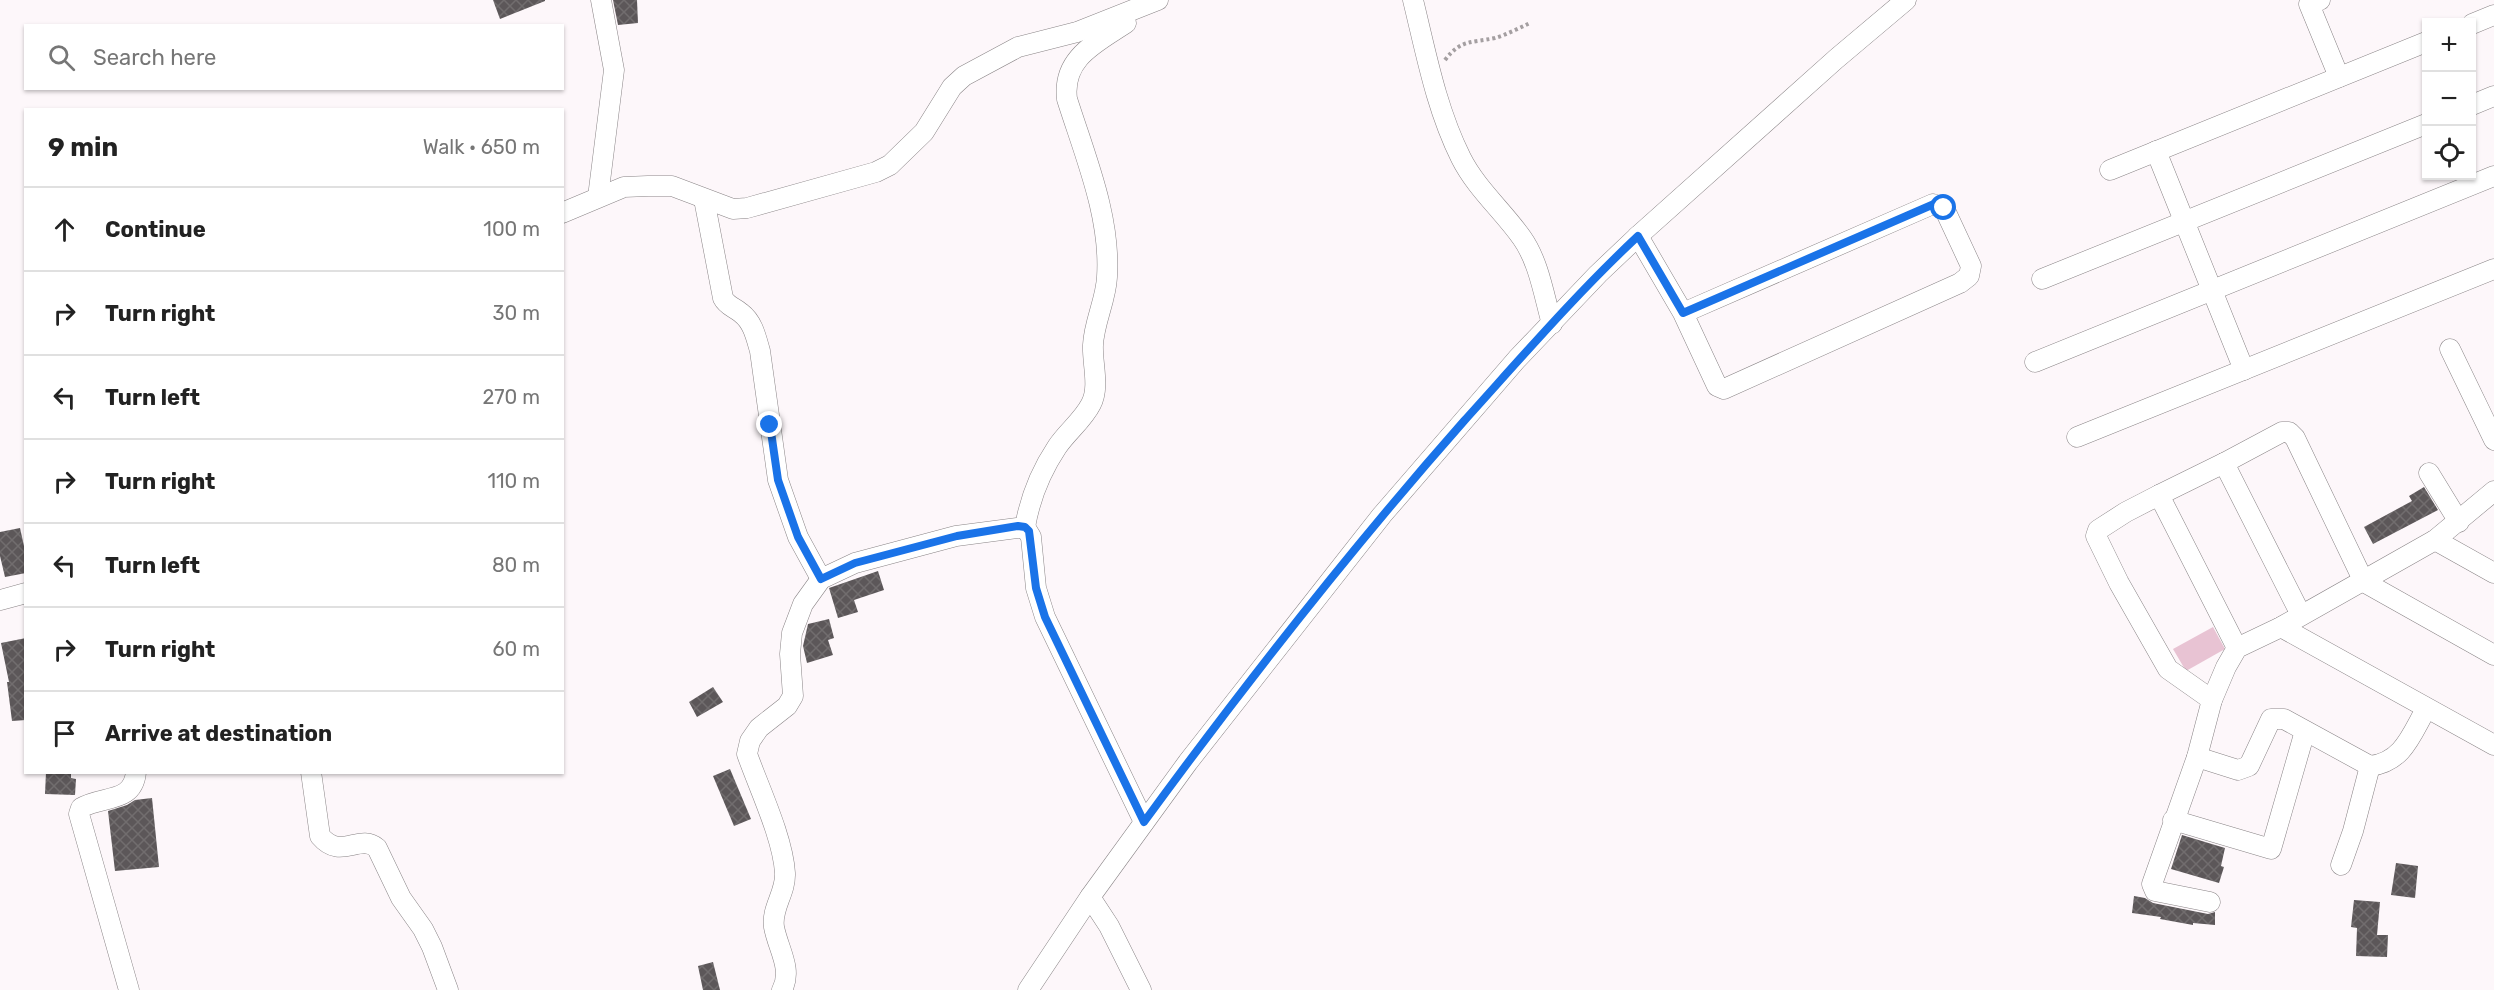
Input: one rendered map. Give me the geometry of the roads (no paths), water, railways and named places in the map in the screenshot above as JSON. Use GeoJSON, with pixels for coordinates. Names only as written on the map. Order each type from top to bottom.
{"type":"FeatureCollection","features":[{"type":"Feature","properties":{"kind":"street"},"geometry":{"type":"LineString","coordinates":[[598,197],[614,70],[601,0]]}},
{"type":"Feature","properties":{"kind":"street"},"geometry":{"type":"LineString","coordinates":[[564,212],[624,187],[672,186],[733,209],[747,208],[876,172],[890,165],[924,132],[952,87],[964,76],[1018,47],[1077,32],[1158,0],[1092,45],[1070,69],[1066,85],[1067,99],[1099,199],[1106,246],[1107,279],[1093,343],[1095,389],[1092,403],[1057,447],[1037,483],[1028,507],[1025,527],[1031,537],[1036,588],[1045,617],[1144,822]]}},
{"type":"Feature","properties":{"kind":"street"},"geometry":{"type":"LineString","coordinates":[[1413,0],[1442,113],[1462,159],[1477,184],[1531,252],[1552,324]]}},
{"type":"Feature","properties":{"kind":"street"},"geometry":{"type":"LineString","coordinates":[[1028,990],[1090,897],[1188,762],[1376,523],[1517,359],[1598,274],[1638,236],[1810,82],[1906,0]]}},
{"type":"Feature","properties":{"kind":"street"},"geometry":{"type":"LineString","coordinates":[[2320,0],[2309,4],[2339,77]]}},
{"type":"Feature","properties":{"kind":"street"},"geometry":{"type":"LineString","coordinates":[[2476,22],[2494,15]]}},
{"type":"Feature","properties":{"kind":"street"},"geometry":{"type":"LineString","coordinates":[[2110,170],[2422,44]]}},
{"type":"Feature","properties":{"kind":"street"},"geometry":{"type":"LineString","coordinates":[[2476,103],[2494,96]]}},
{"type":"Feature","properties":{"kind":"street"},"geometry":{"type":"LineString","coordinates":[[2042,279],[2422,126]]}},
{"type":"Feature","properties":{"kind":"street"},"geometry":{"type":"LineString","coordinates":[[2156,151],[2244,370]]}},
{"type":"Feature","properties":{"kind":"street"},"geometry":{"type":"LineString","coordinates":[[2035,362],[2494,176]]}},
{"type":"Feature","properties":{"kind":"street"},"geometry":{"type":"LineString","coordinates":[[704,199],[723,298],[726,304],[747,319],[755,332],[760,351],[778,480],[798,537],[821,579]]}},
{"type":"Feature","properties":{"kind":"street"},"geometry":{"type":"LineString","coordinates":[[1638,236],[1683,313],[1717,386],[1724,389],[1960,283],[1969,276],[1971,266],[1944,208],[1934,204],[1683,313]]}},
{"type":"Feature","properties":{"kind":"street"},"geometry":{"type":"LineString","coordinates":[[2077,437],[2494,268]]}},
{"type":"Feature","properties":{"kind":"street"},"geometry":{"type":"LineString","coordinates":[[2450,349],[2494,438]]}},
{"type":"Feature","properties":{"kind":"street"},"geometry":{"type":"LineString","coordinates":[[2212,700],[2168,669],[2119,583],[2096,536],[2098,530],[2104,525],[2282,432],[2289,432],[2295,438],[2364,582],[2494,655]]}},
{"type":"Feature","properties":{"kind":"street"},"geometry":{"type":"LineString","coordinates":[[2224,463],[2301,615]]}},
{"type":"Feature","properties":{"kind":"street"},"geometry":{"type":"LineString","coordinates":[[2429,472],[2458,522]]}},
{"type":"Feature","properties":{"kind":"street"},"geometry":{"type":"LineString","coordinates":[[2210,902],[2160,892],[2152,888],[2155,869],[2197,757],[2212,700],[2237,648],[2364,582],[2435,540],[2494,491]]}},
{"type":"Feature","properties":{"kind":"street"},"geometry":{"type":"LineString","coordinates":[[2158,495],[2237,648]]}},
{"type":"Feature","properties":{"kind":"street"},"geometry":{"type":"LineString","coordinates":[[782,990],[786,981],[786,971],[774,925],[774,915],[783,892],[786,875],[781,849],[747,754],[750,741],[759,728],[787,706],[793,696],[790,654],[792,633],[803,604],[821,579],[855,563],[945,539],[1025,527]]}},
{"type":"Feature","properties":{"kind":"street"},"geometry":{"type":"LineString","coordinates":[[2435,540],[2494,573]]}},
{"type":"Feature","properties":{"kind":"street"},"geometry":{"type":"LineString","coordinates":[[0,600],[24,594]]}},
{"type":"Feature","properties":{"kind":"street"},"geometry":{"type":"LineString","coordinates":[[2281,627],[2494,745]]}},
{"type":"Feature","properties":{"kind":"street"},"geometry":{"type":"LineString","coordinates":[[2197,757],[2238,770],[2243,769],[2249,766],[2271,719],[2284,719],[2370,766],[2380,765],[2394,759],[2404,747],[2426,709]]}},
{"type":"Feature","properties":{"kind":"street"},"geometry":{"type":"LineString","coordinates":[[2174,820],[2271,849],[2305,731]]}},
{"type":"Feature","properties":{"kind":"street"},"geometry":{"type":"LineString","coordinates":[[2341,865],[2353,831],[2370,766]]}},
{"type":"Feature","properties":{"kind":"street"},"geometry":{"type":"LineString","coordinates":[[129,990],[80,814],[81,808],[87,804],[126,793],[135,784],[136,774]]}},
{"type":"Feature","properties":{"kind":"street"},"geometry":{"type":"LineString","coordinates":[[311,774],[320,836],[327,843],[336,847],[362,844],[374,845],[377,848],[401,898],[423,929],[448,990]]}},
{"type":"Feature","properties":{"kind":"street"},"geometry":{"type":"LineString","coordinates":[[1090,897],[1110,926],[1141,990]]}}]}
